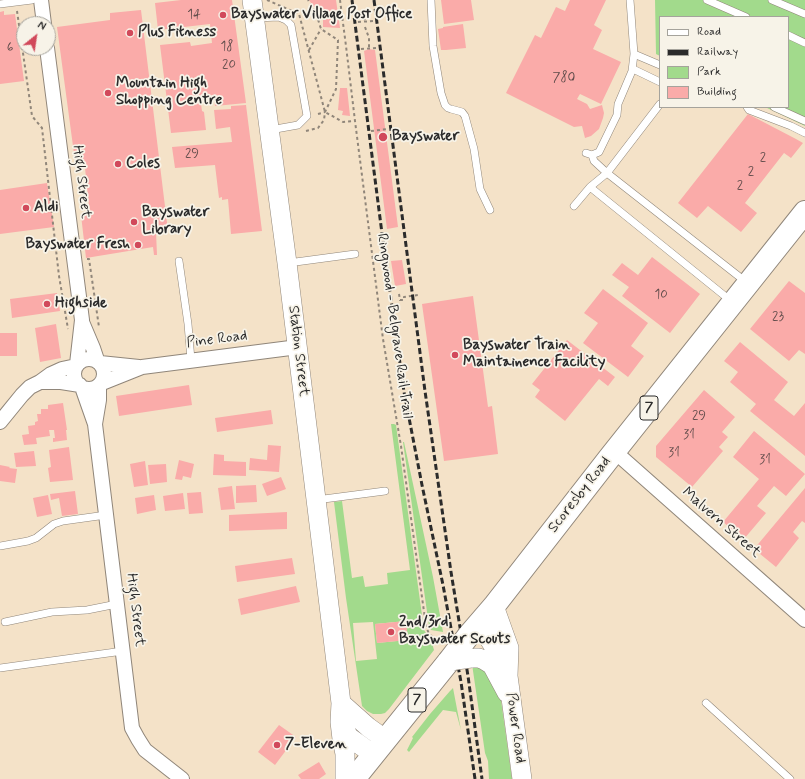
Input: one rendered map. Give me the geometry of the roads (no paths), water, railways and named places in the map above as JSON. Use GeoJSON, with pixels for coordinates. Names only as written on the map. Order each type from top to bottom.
{"type":"FeatureCollection","features":[{"type":"Feature","properties":{"kind":"main road","name":"Station Street"},"geometry":{"type":"LineString","coordinates":[[254,9],[298,347],[341,702],[340,722],[345,754],[345,779]]}},
{"type":"Feature","properties":{"kind":"main road","name":"Scoresby Road"},"geometry":{"type":"LineString","coordinates":[[354,779],[380,747],[447,651],[474,629],[494,606],[614,451],[805,212]]}},
{"type":"Feature","properties":{"kind":"main road","name":"Power Road"},"geometry":{"type":"LineString","coordinates":[[494,606],[509,648],[508,676],[522,779]]}},
{"type":"Feature","properties":{"kind":"main road","name":"Power Road"},"geometry":{"type":"LineString","coordinates":[[474,629],[500,657],[508,676]]}},
{"type":"Feature","properties":{"kind":"main road"},"geometry":{"type":"LineString","coordinates":[[447,651],[471,658],[479,658],[492,665],[511,700]]}},
{"type":"Feature","properties":{"kind":"main road"},"geometry":{"type":"LineString","coordinates":[[341,702],[368,727],[380,747]]}},
{"type":"Feature","properties":{"kind":"main road"},"geometry":{"type":"LineString","coordinates":[[340,722],[349,736],[380,747]]}},
{"type":"Feature","properties":{"kind":"street"},"geometry":{"type":"LineString","coordinates":[[40,0],[43,16]]}},
{"type":"Feature","properties":{"kind":"street","name":"High Street"},"geometry":{"type":"LineString","coordinates":[[47,56],[82,320],[77,365]]}},
{"type":"Feature","properties":{"kind":"street","name":"High Street"},"geometry":{"type":"LineString","coordinates":[[82,320],[98,362]]}},
{"type":"Feature","properties":{"kind":"street","name":"Pine Road"},"geometry":{"type":"LineString","coordinates":[[100,384],[142,368],[191,360],[298,347]]}},
{"type":"Feature","properties":{"kind":"street"},"geometry":{"type":"LineString","coordinates":[[40,382],[61,382],[88,389],[94,388],[100,384],[104,378],[105,372],[103,367],[98,362],[90,358],[83,360],[77,365],[74,371],[74,376],[76,381],[81,386]]}},
{"type":"Feature","properties":{"kind":"street","name":"Pine Road"},"geometry":{"type":"LineString","coordinates":[[98,362],[142,368]]}},
{"type":"Feature","properties":{"kind":"street"},"geometry":{"type":"LineString","coordinates":[[0,422],[30,387],[40,382],[50,374],[77,365]]}},
{"type":"Feature","properties":{"kind":"street","name":"High Street"},"geometry":{"type":"LineString","coordinates":[[95,424],[100,400],[100,384]]}},
{"type":"Feature","properties":{"kind":"street","name":"High Street"},"geometry":{"type":"LineString","coordinates":[[81,386],[95,424],[132,728],[145,750],[182,779]]}},
{"type":"Feature","properties":{"kind":"street","name":"Malvern Street"},"geometry":{"type":"LineString","coordinates":[[614,451],[805,620]]}},
{"type":"Feature","properties":{"kind":"lane"},"geometry":{"type":"LineString","coordinates":[[0,4],[32,0]]}},
{"type":"Feature","properties":{"kind":"lane"},"geometry":{"type":"LineString","coordinates":[[431,0],[433,46],[441,93],[445,105],[448,108],[462,112],[465,116],[474,149],[480,189],[490,210]]}},
{"type":"Feature","properties":{"kind":"lane"},"geometry":{"type":"LineString","coordinates":[[707,0],[744,16]]}},
{"type":"Feature","properties":{"kind":"lane"},"geometry":{"type":"LineString","coordinates":[[772,0],[805,14]]}},
{"type":"Feature","properties":{"kind":"lane"},"geometry":{"type":"LineString","coordinates":[[628,1],[634,54],[632,70],[618,104],[617,115],[599,152],[589,154],[607,174],[748,283]]}},
{"type":"Feature","properties":{"kind":"lane"},"geometry":{"type":"LineString","coordinates":[[254,9],[286,20],[291,25],[307,116],[298,125],[270,130]]}},
{"type":"Feature","properties":{"kind":"lane"},"geometry":{"type":"LineString","coordinates":[[789,35],[805,43]]}},
{"type":"Feature","properties":{"kind":"lane"},"geometry":{"type":"LineString","coordinates":[[634,54],[659,65]]}},
{"type":"Feature","properties":{"kind":"lane"},"geometry":{"type":"LineString","coordinates":[[632,70],[659,82]]}},
{"type":"Feature","properties":{"kind":"lane"},"geometry":{"type":"LineString","coordinates":[[574,206],[590,187],[607,174],[659,105]]}},
{"type":"Feature","properties":{"kind":"lane"},"geometry":{"type":"LineString","coordinates":[[748,108],[749,110],[791,126],[805,134]]}},
{"type":"Feature","properties":{"kind":"lane"},"geometry":{"type":"LineString","coordinates":[[776,108],[805,121]]}},
{"type":"Feature","properties":{"kind":"lane"},"geometry":{"type":"LineString","coordinates":[[590,187],[733,302]]}},
{"type":"Feature","properties":{"kind":"lane"},"geometry":{"type":"LineString","coordinates":[[287,263],[355,254]]}},
{"type":"Feature","properties":{"kind":"lane"},"geometry":{"type":"LineString","coordinates":[[179,261],[188,324],[191,360]]}},
{"type":"Feature","properties":{"kind":"lane"},"geometry":{"type":"LineString","coordinates":[[316,500],[385,491]]}},
{"type":"Feature","properties":{"kind":"lane"},"geometry":{"type":"LineString","coordinates":[[0,546],[36,538],[54,524],[63,521],[106,515]]}},
{"type":"Feature","properties":{"kind":"lane"},"geometry":{"type":"LineString","coordinates":[[5,622],[52,612],[87,610],[117,604]]}},
{"type":"Feature","properties":{"kind":"lane"},"geometry":{"type":"LineString","coordinates":[[0,668],[123,652]]}},
{"type":"Feature","properties":{"kind":"lane"},"geometry":{"type":"LineString","coordinates":[[706,703],[790,779]]}},
{"type":"Feature","properties":{"kind":"railway"},"geometry":{"type":"LineString","coordinates":[[352,0],[404,392],[461,682],[475,779]]}},
{"type":"Feature","properties":{"kind":"railway"},"geometry":{"type":"LineString","coordinates":[[374,0],[425,391],[482,779]]}},
{"type":"Feature","properties":{"kind":"place","name":"Bayswater Village Post Office"},"geometry":{"type":"Point","coordinates":[223,15]}},
{"type":"Feature","properties":{"kind":"place","name":"Plus Fitness"},"geometry":{"type":"Point","coordinates":[130,33]}},
{"type":"Feature","properties":{"kind":"place","name":"Mountain High Shopping Centre"},"geometry":{"type":"Point","coordinates":[108,93]}},
{"type":"Feature","properties":{"kind":"place","name":"Bayswater"},"geometry":{"type":"Point","coordinates":[383,137]}},
{"type":"Feature","properties":{"kind":"place","name":"Coles"},"geometry":{"type":"Point","coordinates":[118,164]}},
{"type":"Feature","properties":{"kind":"place","name":"Aldi"},"geometry":{"type":"Point","coordinates":[26,208]}},
{"type":"Feature","properties":{"kind":"place","name":"Bayswater Library"},"geometry":{"type":"Point","coordinates":[134,222]}},
{"type":"Feature","properties":{"kind":"place","name":"Bayswater Fresh"},"geometry":{"type":"Point","coordinates":[138,245]}},
{"type":"Feature","properties":{"kind":"place","name":"Highside"},"geometry":{"type":"Point","coordinates":[47,304]}},
{"type":"Feature","properties":{"kind":"place","name":"Bayswater Train Maintainence Facility"},"geometry":{"type":"Point","coordinates":[455,355]}},
{"type":"Feature","properties":{"kind":"place","name":"2nd/3rd Bayswater Scouts"},"geometry":{"type":"Point","coordinates":[391,632]}},
{"type":"Feature","properties":{"kind":"place","name":"7-Eleven"},"geometry":{"type":"Point","coordinates":[277,745]}}]}
